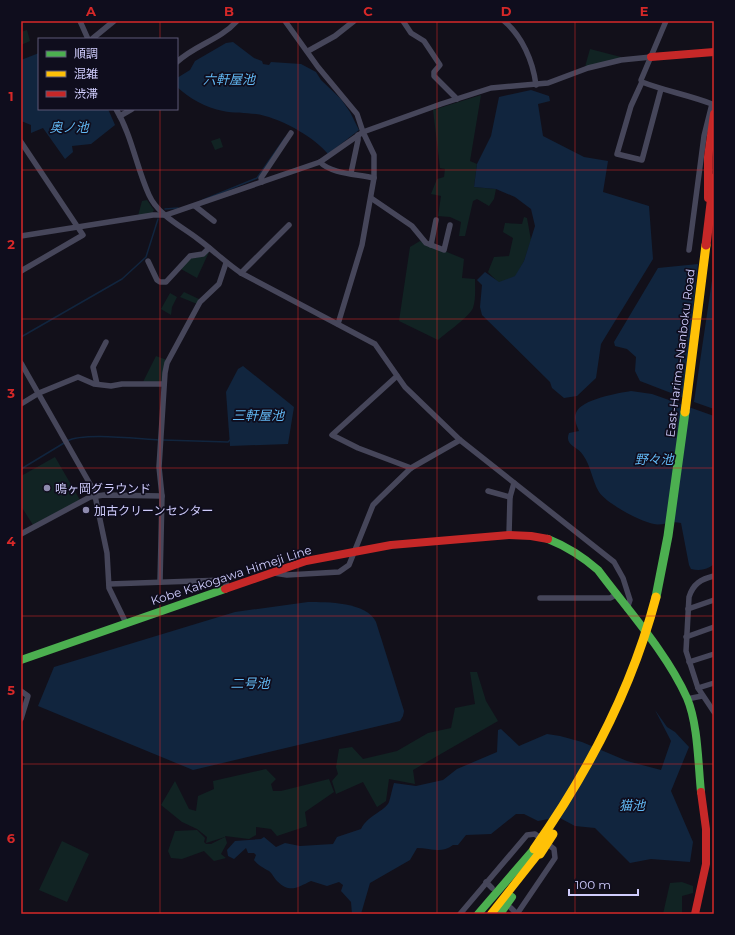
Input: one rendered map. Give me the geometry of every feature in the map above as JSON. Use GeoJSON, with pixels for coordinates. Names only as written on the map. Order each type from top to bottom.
{"type":"FeatureCollection","features":[{"type":"Feature","properties":{"kind":"main road"},"geometry":{"type":"LineString","coordinates":[[651,57],[714,50]]}},
{"type":"Feature","properties":{"kind":"main road","name":"East-Harima-Nanboku Road"},"geometry":{"type":"LineString","coordinates":[[482,914],[553,834],[589,777],[618,719],[644,655],[658,608],[676,518],[711,226],[710,134],[714,114]]}},
{"type":"Feature","properties":{"kind":"main road","name":"East-Harima-Nanboku Road"},"geometry":{"type":"LineString","coordinates":[[491,914],[538,852],[604,736],[632,675],[654,606],[672,516],[711,226]]}},
{"type":"Feature","properties":{"kind":"main road","name":"Kobe Kakogawa Himeji Line"},"geometry":{"type":"LineString","coordinates":[[21,660],[272,572],[306,561],[355,551],[399,544],[509,535],[539,537],[570,548],[585,558],[598,570],[675,674],[687,699],[693,723],[706,829],[706,864],[695,914]]}},
{"type":"Feature","properties":{"kind":"main road"},"geometry":{"type":"LineString","coordinates":[[478,914],[538,852]]}},
{"type":"Feature","properties":{"kind":"main road"},"geometry":{"type":"LineString","coordinates":[[500,914],[538,852]]}},
{"type":"Feature","properties":{"kind":"street"},"geometry":{"type":"LineString","coordinates":[[80,21],[88,38]]}},
{"type":"Feature","properties":{"kind":"street"},"geometry":{"type":"LineString","coordinates":[[93,38],[114,21]]}},
{"type":"Feature","properties":{"kind":"street"},"geometry":{"type":"LineString","coordinates":[[178,61],[184,56],[228,32],[237,21]]}},
{"type":"Feature","properties":{"kind":"street"},"geometry":{"type":"LineString","coordinates":[[285,21],[308,51],[318,67],[358,114],[360,133],[351,173]]}},
{"type":"Feature","properties":{"kind":"street"},"geometry":{"type":"LineString","coordinates":[[290,26],[296,21]]}},
{"type":"Feature","properties":{"kind":"street"},"geometry":{"type":"LineString","coordinates":[[308,51],[331,39],[354,21]]}},
{"type":"Feature","properties":{"kind":"street"},"geometry":{"type":"LineString","coordinates":[[403,21],[411,33],[424,41],[440,65],[434,72],[434,76],[457,99]]}},
{"type":"Feature","properties":{"kind":"street"},"geometry":{"type":"LineString","coordinates":[[504,21],[521,40],[529,59],[536,85]]}},
{"type":"Feature","properties":{"kind":"street"},"geometry":{"type":"LineString","coordinates":[[661,89],[642,160],[617,154],[631,106],[666,21]]}},
{"type":"Feature","properties":{"kind":"street"},"geometry":{"type":"LineString","coordinates":[[21,236],[80,228],[153,215],[166,215],[320,162],[360,133],[490,88],[548,83],[588,68],[608,63],[651,57]]}},
{"type":"Feature","properties":{"kind":"street"},"geometry":{"type":"LineString","coordinates":[[642,82],[661,89],[694,97],[712,104],[703,144],[689,250]]}},
{"type":"Feature","properties":{"kind":"street"},"geometry":{"type":"LineString","coordinates":[[117,110],[128,133],[149,195],[156,207],[226,263],[375,344],[396,376],[412,395],[460,440],[614,562],[630,600],[627,609]]}},
{"type":"Feature","properties":{"kind":"street"},"geometry":{"type":"LineString","coordinates":[[120,116],[130,110]]}},
{"type":"Feature","properties":{"kind":"street"},"geometry":{"type":"LineString","coordinates":[[262,182],[262,178],[291,133]]}},
{"type":"Feature","properties":{"kind":"street"},"geometry":{"type":"LineString","coordinates":[[338,324],[362,245],[374,178],[374,155],[360,133]]}},
{"type":"Feature","properties":{"kind":"street"},"geometry":{"type":"LineString","coordinates":[[21,142],[80,228],[83,235],[21,271]]}},
{"type":"Feature","properties":{"kind":"street"},"geometry":{"type":"LineString","coordinates":[[320,162],[327,168],[337,172],[351,173],[374,178]]}},
{"type":"Feature","properties":{"kind":"street"},"geometry":{"type":"LineString","coordinates":[[371,198],[412,226],[424,241],[431,245],[445,249],[450,225]]}},
{"type":"Feature","properties":{"kind":"street"},"geometry":{"type":"LineString","coordinates":[[195,206],[214,221]]}},
{"type":"Feature","properties":{"kind":"street"},"geometry":{"type":"LineString","coordinates":[[431,245],[436,220]]}},
{"type":"Feature","properties":{"kind":"street"},"geometry":{"type":"LineString","coordinates":[[242,273],[289,225]]}},
{"type":"Feature","properties":{"kind":"street"},"geometry":{"type":"LineString","coordinates":[[148,261],[157,280],[160,282],[166,282],[190,256],[203,254],[209,248]]}},
{"type":"Feature","properties":{"kind":"street"},"geometry":{"type":"LineString","coordinates":[[160,582],[162,496],[159,467],[164,384],[167,363],[200,302],[219,284],[226,263]]}},
{"type":"Feature","properties":{"kind":"street"},"geometry":{"type":"LineString","coordinates":[[97,384],[93,367],[106,342]]}},
{"type":"Feature","properties":{"kind":"street"},"geometry":{"type":"LineString","coordinates":[[21,363],[95,496],[107,553],[109,588],[126,623]]}},
{"type":"Feature","properties":{"kind":"street"},"geometry":{"type":"LineString","coordinates":[[396,376],[332,435],[358,448],[411,468]]}},
{"type":"Feature","properties":{"kind":"street"},"geometry":{"type":"LineString","coordinates":[[21,404],[39,394],[78,377],[97,384],[111,386],[122,384],[164,384]]}},
{"type":"Feature","properties":{"kind":"street"},"geometry":{"type":"LineString","coordinates":[[272,572],[287,575],[339,572],[349,566],[373,506],[411,468],[460,440]]}},
{"type":"Feature","properties":{"kind":"street"},"geometry":{"type":"LineString","coordinates":[[509,535],[510,497],[514,483]]}},
{"type":"Feature","properties":{"kind":"street"},"geometry":{"type":"LineString","coordinates":[[488,491],[510,497]]}},
{"type":"Feature","properties":{"kind":"street"},"geometry":{"type":"LineString","coordinates":[[21,534],[95,496],[162,496]]}},
{"type":"Feature","properties":{"kind":"street"},"geometry":{"type":"LineString","coordinates":[[714,576],[701,579],[692,589],[688,609],[686,637],[686,651],[698,688],[702,696],[714,711]]}},
{"type":"Feature","properties":{"kind":"street"},"geometry":{"type":"LineString","coordinates":[[109,584],[224,580],[228,587]]}},
{"type":"Feature","properties":{"kind":"street"},"geometry":{"type":"LineString","coordinates":[[540,598],[610,598],[616,595]]}},
{"type":"Feature","properties":{"kind":"street"},"geometry":{"type":"LineString","coordinates":[[688,609],[714,600]]}},
{"type":"Feature","properties":{"kind":"street"},"geometry":{"type":"LineString","coordinates":[[686,637],[714,627]]}},
{"type":"Feature","properties":{"kind":"street"},"geometry":{"type":"LineString","coordinates":[[689,662],[714,654]]}},
{"type":"Feature","properties":{"kind":"street"},"geometry":{"type":"LineString","coordinates":[[698,688],[714,682]]}},
{"type":"Feature","properties":{"kind":"street"},"geometry":{"type":"LineString","coordinates":[[21,691],[28,696],[21,719]]}},
{"type":"Feature","properties":{"kind":"street"},"geometry":{"type":"LineString","coordinates":[[687,699],[702,696]]}},
{"type":"Feature","properties":{"kind":"street"},"geometry":{"type":"LineString","coordinates":[[460,914],[527,835],[535,834],[554,849],[555,858],[517,914],[512,908]]}},
{"type":"Feature","properties":{"kind":"street"},"geometry":{"type":"LineString","coordinates":[[486,882],[492,888]]}},
{"type":"Feature","properties":{"kind":"shaded area"},"geometry":{"type":"Polygon","coordinates":[[[27,30],[30,41],[21,45],[21,32],[27,30]]]}},
{"type":"Feature","properties":{"kind":"shaded area"},"geometry":{"type":"Polygon","coordinates":[[[590,49],[621,57],[621,58],[585,67],[590,49]]]}},
{"type":"Feature","properties":{"kind":"shaded area"},"geometry":{"type":"Polygon","coordinates":[[[481,95],[470,161],[477,164],[474,187],[496,189],[494,199],[489,206],[477,199],[473,201],[465,236],[459,236],[461,222],[450,217],[438,216],[441,196],[431,194],[437,179],[444,177],[445,169],[440,168],[433,110],[481,95]]]}},
{"type":"Feature","properties":{"kind":"shaded area"},"geometry":{"type":"Polygon","coordinates":[[[220,138],[223,147],[215,150],[211,141],[220,138]]]}},
{"type":"Feature","properties":{"kind":"shaded area"},"geometry":{"type":"Polygon","coordinates":[[[147,200],[154,210],[152,213],[138,216],[142,201],[147,200]]]}},
{"type":"Feature","properties":{"kind":"shaded area"},"geometry":{"type":"Polygon","coordinates":[[[524,217],[527,218],[531,240],[524,261],[516,276],[499,283],[488,272],[494,257],[509,256],[513,238],[503,232],[505,223],[522,224],[524,217]]]}},
{"type":"Feature","properties":{"kind":"shaded area"},"geometry":{"type":"Polygon","coordinates":[[[420,241],[464,259],[462,278],[475,279],[475,297],[473,308],[462,320],[438,340],[399,321],[410,247],[420,241]]]}},
{"type":"Feature","properties":{"kind":"shaded area"},"geometry":{"type":"Polygon","coordinates":[[[209,252],[197,278],[181,269],[188,258],[209,252]]]}},
{"type":"Feature","properties":{"kind":"shaded area"},"geometry":{"type":"Polygon","coordinates":[[[184,292],[201,300],[197,304],[180,297],[184,292]]]}},
{"type":"Feature","properties":{"kind":"shaded area"},"geometry":{"type":"Polygon","coordinates":[[[170,293],[177,297],[172,307],[171,315],[161,309],[170,293]]]}},
{"type":"Feature","properties":{"kind":"shaded area"},"geometry":{"type":"Polygon","coordinates":[[[156,356],[167,360],[162,382],[143,382],[156,356]]]}},
{"type":"Feature","properties":{"kind":"shaded area","name":"鳴ヶ岡グラウンド"},"geometry":{"type":"Polygon","coordinates":[[[55,457],[80,500],[33,525],[21,506],[21,476],[55,457]]]}},
{"type":"Feature","properties":{"kind":"shaded area"},"geometry":{"type":"Polygon","coordinates":[[[470,672],[477,672],[486,701],[498,721],[413,770],[415,784],[389,779],[386,801],[377,807],[363,782],[336,794],[332,781],[338,774],[336,767],[339,749],[352,747],[363,759],[397,751],[428,733],[451,728],[455,708],[475,704],[470,672]]]}},
{"type":"Feature","properties":{"kind":"shaded area"},"geometry":{"type":"Polygon","coordinates":[[[266,769],[276,779],[271,784],[273,791],[281,791],[329,779],[334,792],[305,812],[307,826],[277,836],[271,829],[256,827],[256,835],[249,839],[225,836],[227,843],[221,854],[226,858],[214,861],[204,851],[182,859],[171,858],[168,851],[175,831],[197,830],[205,838],[204,842],[206,844],[211,844],[225,837],[206,843],[207,837],[197,829],[182,822],[161,805],[175,781],[189,809],[196,811],[198,796],[214,789],[213,781],[266,769]]]}},
{"type":"Feature","properties":{"kind":"shaded area"},"geometry":{"type":"Polygon","coordinates":[[[62,841],[89,854],[67,902],[39,890],[62,841]]]}},
{"type":"Feature","properties":{"kind":"shaded area"},"geometry":{"type":"Polygon","coordinates":[[[682,882],[693,886],[693,893],[682,896],[682,914],[663,914],[670,883],[682,882]]]}},
{"type":"Feature","properties":{"kind":"water","name":"六軒屋池"},"geometry":{"type":"Polygon","coordinates":[[[233,42],[254,58],[262,61],[263,64],[269,65],[271,62],[301,64],[316,72],[321,80],[341,99],[350,112],[359,130],[328,154],[308,136],[273,118],[210,108],[192,99],[178,88],[178,77],[190,70],[195,61],[226,43],[233,42]]]}},
{"type":"Feature","properties":{"kind":"water","name":"奥ノ池"},"geometry":{"type":"Polygon","coordinates":[[[38,53],[38,110],[108,110],[115,125],[91,144],[72,146],[73,152],[65,159],[43,128],[31,133],[31,125],[21,121],[21,60],[38,53]]]}},
{"type":"Feature","properties":{"kind":"water"},"geometry":{"type":"Polygon","coordinates":[[[531,90],[549,96],[550,101],[538,104],[543,136],[584,157],[608,161],[603,192],[649,206],[653,259],[601,344],[596,378],[577,396],[564,398],[552,388],[550,382],[482,315],[480,307],[482,285],[477,280],[485,272],[499,282],[515,276],[524,261],[535,226],[531,209],[515,197],[496,189],[474,187],[477,164],[491,136],[499,97],[531,90]]]}},
{"type":"Feature","properties":{"kind":"water"},"geometry":{"type":"Polygon","coordinates":[[[698,264],[684,398],[640,381],[635,371],[636,357],[627,349],[615,346],[614,342],[658,268],[698,264]]]}},
{"type":"Feature","properties":{"kind":"water"},"geometry":{"type":"Polygon","coordinates":[[[714,267],[714,409],[694,402],[714,267]]]}},
{"type":"Feature","properties":{"kind":"water","name":"三軒屋池"},"geometry":{"type":"Polygon","coordinates":[[[243,366],[294,407],[288,444],[230,446],[226,392],[238,369],[243,366]]]}},
{"type":"Feature","properties":{"kind":"water","name":"野々池"},"geometry":{"type":"Polygon","coordinates":[[[631,391],[652,394],[714,416],[714,564],[709,568],[700,570],[691,569],[681,523],[648,523],[624,511],[603,496],[599,492],[586,459],[581,452],[572,446],[568,441],[569,433],[579,431],[575,417],[579,408],[592,400],[631,391]]]}},
{"type":"Feature","properties":{"kind":"water","name":"二号池"},"geometry":{"type":"Polygon","coordinates":[[[308,602],[346,604],[364,610],[371,615],[376,622],[404,711],[400,721],[193,770],[38,706],[54,667],[235,612],[308,602]]]}},
{"type":"Feature","properties":{"kind":"water","name":"猫池"},"geometry":{"type":"Polygon","coordinates":[[[655,710],[667,727],[675,732],[689,747],[671,791],[693,842],[690,862],[651,859],[630,863],[595,828],[575,826],[558,817],[538,821],[524,814],[516,814],[491,834],[466,835],[458,845],[453,845],[449,848],[440,850],[417,848],[410,860],[370,883],[361,914],[352,914],[351,902],[341,891],[343,885],[339,882],[327,886],[311,881],[298,887],[290,888],[282,885],[270,872],[257,864],[254,860],[256,855],[254,853],[248,853],[246,848],[234,859],[228,856],[227,850],[235,841],[261,839],[264,837],[276,847],[285,843],[300,846],[333,844],[337,837],[361,829],[367,821],[387,805],[394,783],[416,786],[443,780],[457,769],[497,752],[498,730],[501,729],[519,746],[547,734],[560,736],[582,742],[627,761],[661,770],[671,741],[655,710]]]}},
{"type":"Feature","properties":{"kind":"waterway"},"geometry":{"type":"LineString","coordinates":[[203,200],[257,178],[285,138]]}},
{"type":"Feature","properties":{"kind":"waterway"},"geometry":{"type":"LineString","coordinates":[[165,209],[178,208]]}},
{"type":"Feature","properties":{"kind":"waterway"},"geometry":{"type":"LineString","coordinates":[[21,337],[122,279],[146,257],[158,219]]}},
{"type":"Feature","properties":{"kind":"waterway"},"geometry":{"type":"LineString","coordinates":[[67,441],[75,438],[98,436],[159,440]]}},
{"type":"Feature","properties":{"kind":"waterway"},"geometry":{"type":"LineString","coordinates":[[163,440],[228,442],[230,440]]}},
{"type":"Feature","properties":{"kind":"waterway"},"geometry":{"type":"LineString","coordinates":[[21,469],[64,443]]}},
{"type":"Feature","properties":{"kind":"traffic: fast"},"geometry":{"type":"LineString","coordinates":[[656,597],[668,536],[685,412]]}},
{"type":"Feature","properties":{"kind":"traffic: fast"},"geometry":{"type":"LineString","coordinates":[[548,539],[574,552],[598,570],[669,664],[679,681],[691,708],[698,756],[701,792]]}},
{"type":"Feature","properties":{"kind":"traffic: fast"},"geometry":{"type":"LineString","coordinates":[[21,660],[225,589]]}},
{"type":"Feature","properties":{"kind":"traffic: fast"},"geometry":{"type":"LineString","coordinates":[[478,914],[534,849]]}},
{"type":"Feature","properties":{"kind":"traffic: fast"},"geometry":{"type":"LineString","coordinates":[[500,914],[512,897]]}},
{"type":"Feature","properties":{"kind":"traffic: slow"},"geometry":{"type":"LineString","coordinates":[[685,412],[706,245]]}},
{"type":"Feature","properties":{"kind":"traffic: slow"},"geometry":{"type":"LineString","coordinates":[[534,849],[573,790],[607,728],[635,664],[656,597]]}},
{"type":"Feature","properties":{"kind":"traffic: slow"},"geometry":{"type":"LineString","coordinates":[[540,854],[553,834]]}},
{"type":"Feature","properties":{"kind":"traffic: slow"},"geometry":{"type":"LineString","coordinates":[[491,914],[539,853]]}},
{"type":"Feature","properties":{"kind":"traffic: jam"},"geometry":{"type":"LineString","coordinates":[[651,57],[714,52]]}},
{"type":"Feature","properties":{"kind":"traffic: jam"},"geometry":{"type":"LineString","coordinates":[[708,198],[708,157],[714,114]]}},
{"type":"Feature","properties":{"kind":"traffic: jam"},"geometry":{"type":"LineString","coordinates":[[706,245],[714,178]]}},
{"type":"Feature","properties":{"kind":"traffic: jam"},"geometry":{"type":"LineString","coordinates":[[225,589],[306,561],[391,545],[509,535],[531,536],[548,539]]}},
{"type":"Feature","properties":{"kind":"traffic: jam"},"geometry":{"type":"LineString","coordinates":[[695,914],[706,864],[706,829],[701,792]]}},
{"type":"Feature","properties":{"kind":"place","name":"鳴ヶ岡グラウンド"},"geometry":{"type":"Point","coordinates":[47,488]}},
{"type":"Feature","properties":{"kind":"place","name":"加古クリーンセンター"},"geometry":{"type":"Point","coordinates":[86,510]}}]}
